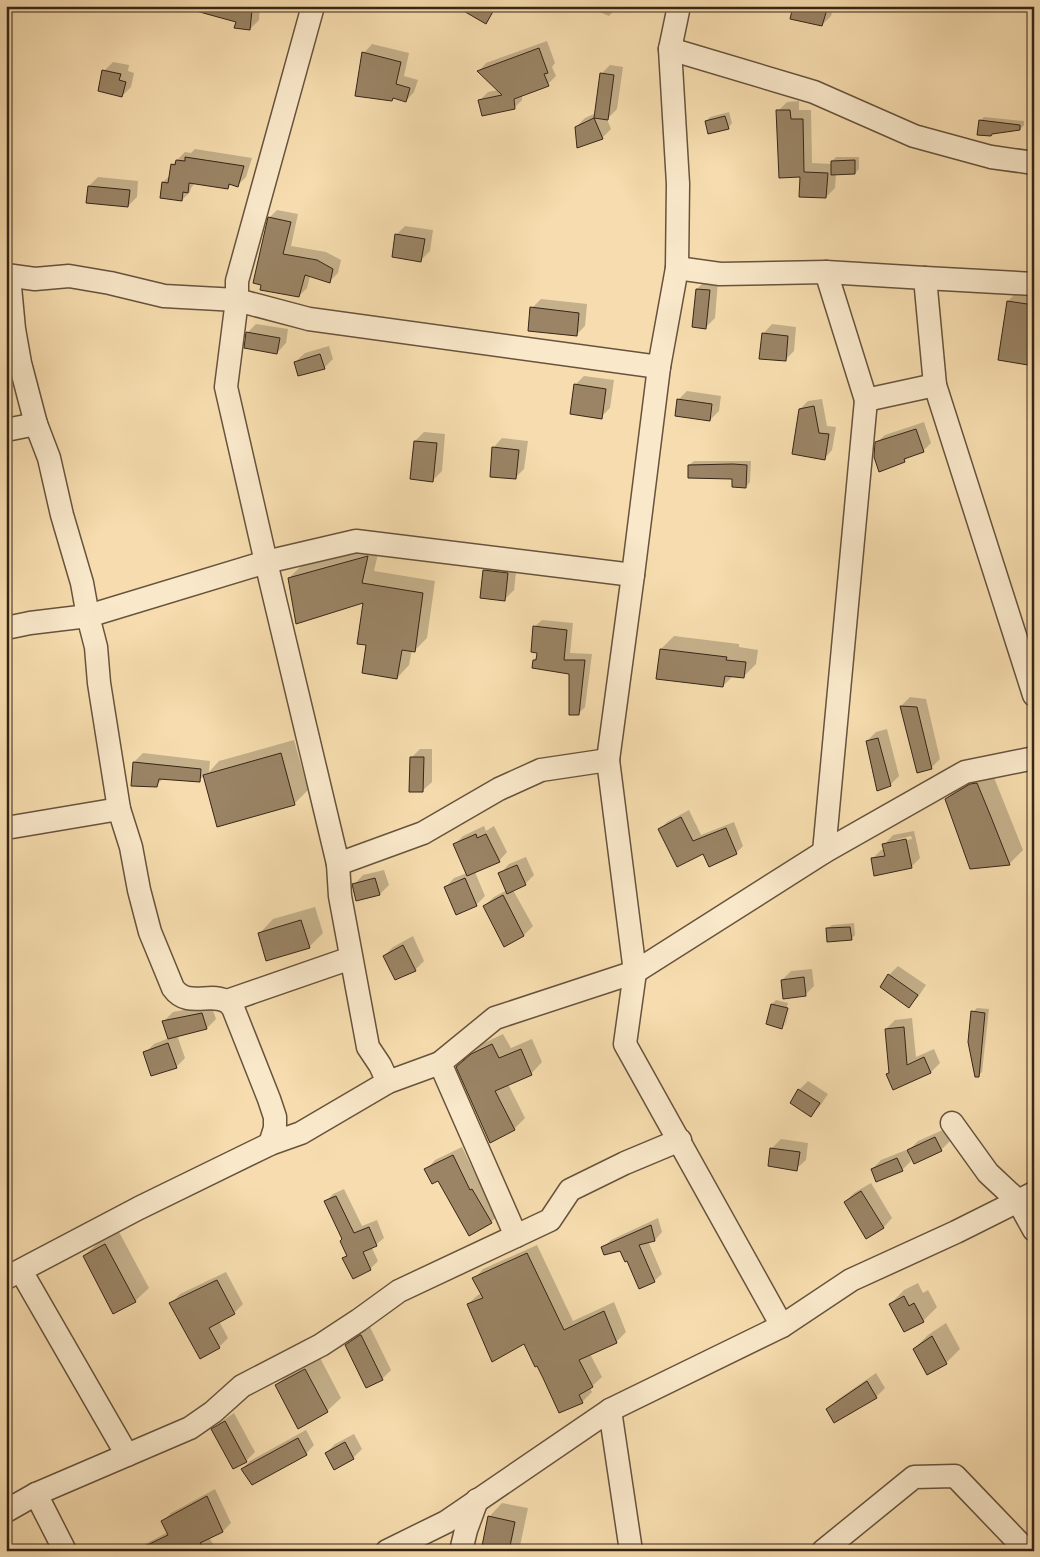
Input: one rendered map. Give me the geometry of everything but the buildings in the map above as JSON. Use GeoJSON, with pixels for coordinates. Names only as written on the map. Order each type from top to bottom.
{"type":"FeatureCollection","features":[{"type":"Feature","properties":{"kind":"street"},"geometry":{"type":"LineString","coordinates":[[313,6],[237,281],[237,300],[226,387],[338,864],[340,896],[368,1047],[388,1082]]}},
{"type":"Feature","properties":{"kind":"street"},"geometry":{"type":"LineString","coordinates":[[678,6],[670,49],[678,184],[677,268],[659,367],[608,760],[635,972],[625,1044],[782,1326]]}},
{"type":"Feature","properties":{"kind":"street"},"geometry":{"type":"LineString","coordinates":[[670,49],[814,92],[914,136],[991,157],[1034,163]]}},
{"type":"Feature","properties":{"kind":"street"},"geometry":{"type":"LineString","coordinates":[[677,268],[720,274],[826,272],[1034,284]]}},
{"type":"Feature","properties":{"kind":"street"},"geometry":{"type":"LineString","coordinates":[[824,852],[866,400],[826,272]]}},
{"type":"Feature","properties":{"kind":"street"},"geometry":{"type":"LineString","coordinates":[[351,958],[227,1001],[188,998],[178,995],[173,988],[150,932],[139,890],[131,847],[118,809],[99,683],[96,647],[82,583],[62,515],[49,458],[36,424],[14,329],[8,276],[35,279],[69,276],[110,283],[164,296],[237,300],[309,319],[659,367]]}},
{"type":"Feature","properties":{"kind":"street"},"geometry":{"type":"LineString","coordinates":[[925,278],[935,385],[1034,695]]}},
{"type":"Feature","properties":{"kind":"street"},"geometry":{"type":"LineString","coordinates":[[866,400],[935,385]]}},
{"type":"Feature","properties":{"kind":"street"},"geometry":{"type":"LineString","coordinates":[[6,430],[36,424]]}},
{"type":"Feature","properties":{"kind":"street"},"geometry":{"type":"LineString","coordinates":[[6,628],[88,616],[266,562],[356,542],[633,575]]}},
{"type":"Feature","properties":{"kind":"street"},"geometry":{"type":"LineString","coordinates":[[127,1456],[14,1275],[139,1208],[270,1144],[301,1133],[388,1082],[440,1063],[495,1018],[635,972],[824,852],[965,772],[1034,758]]}},
{"type":"Feature","properties":{"kind":"street"},"geometry":{"type":"LineString","coordinates":[[338,864],[424,832],[499,789],[541,770],[608,760]]}},
{"type":"Feature","properties":{"kind":"street"},"geometry":{"type":"LineString","coordinates":[[6,828],[118,809]]}},
{"type":"Feature","properties":{"kind":"street"},"geometry":{"type":"LineString","coordinates":[[227,1001],[233,1008],[275,1117],[275,1128],[270,1144]]}},
{"type":"Feature","properties":{"kind":"street"},"geometry":{"type":"LineString","coordinates":[[440,1063],[516,1236]]}},
{"type":"Feature","properties":{"kind":"street"},"geometry":{"type":"LineString","coordinates":[[952,1123],[988,1173],[1026,1197],[1034,1230]]}},
{"type":"Feature","properties":{"kind":"street"},"geometry":{"type":"LineString","coordinates":[[6,1511],[36,1494],[190,1428],[213,1412],[242,1386],[321,1345],[399,1291],[550,1220],[570,1190],[625,1163],[680,1140]]}},
{"type":"Feature","properties":{"kind":"street"},"geometry":{"type":"LineString","coordinates":[[387,1551],[446,1522],[610,1410],[782,1326],[851,1280],[956,1232],[1026,1197]]}},
{"type":"Feature","properties":{"kind":"street"},"geometry":{"type":"LineString","coordinates":[[610,1410],[631,1551]]}},
{"type":"Feature","properties":{"kind":"street"},"geometry":{"type":"LineString","coordinates":[[824,1551],[914,1478],[955,1476],[1026,1550],[1034,1550]]}},
{"type":"Feature","properties":{"kind":"street"},"geometry":{"type":"LineString","coordinates":[[36,1494],[65,1551]]}},
{"type":"Feature","properties":{"kind":"street"},"geometry":{"type":"LineString","coordinates":[[461,1551],[466,1530],[477,1500]]}}]}
